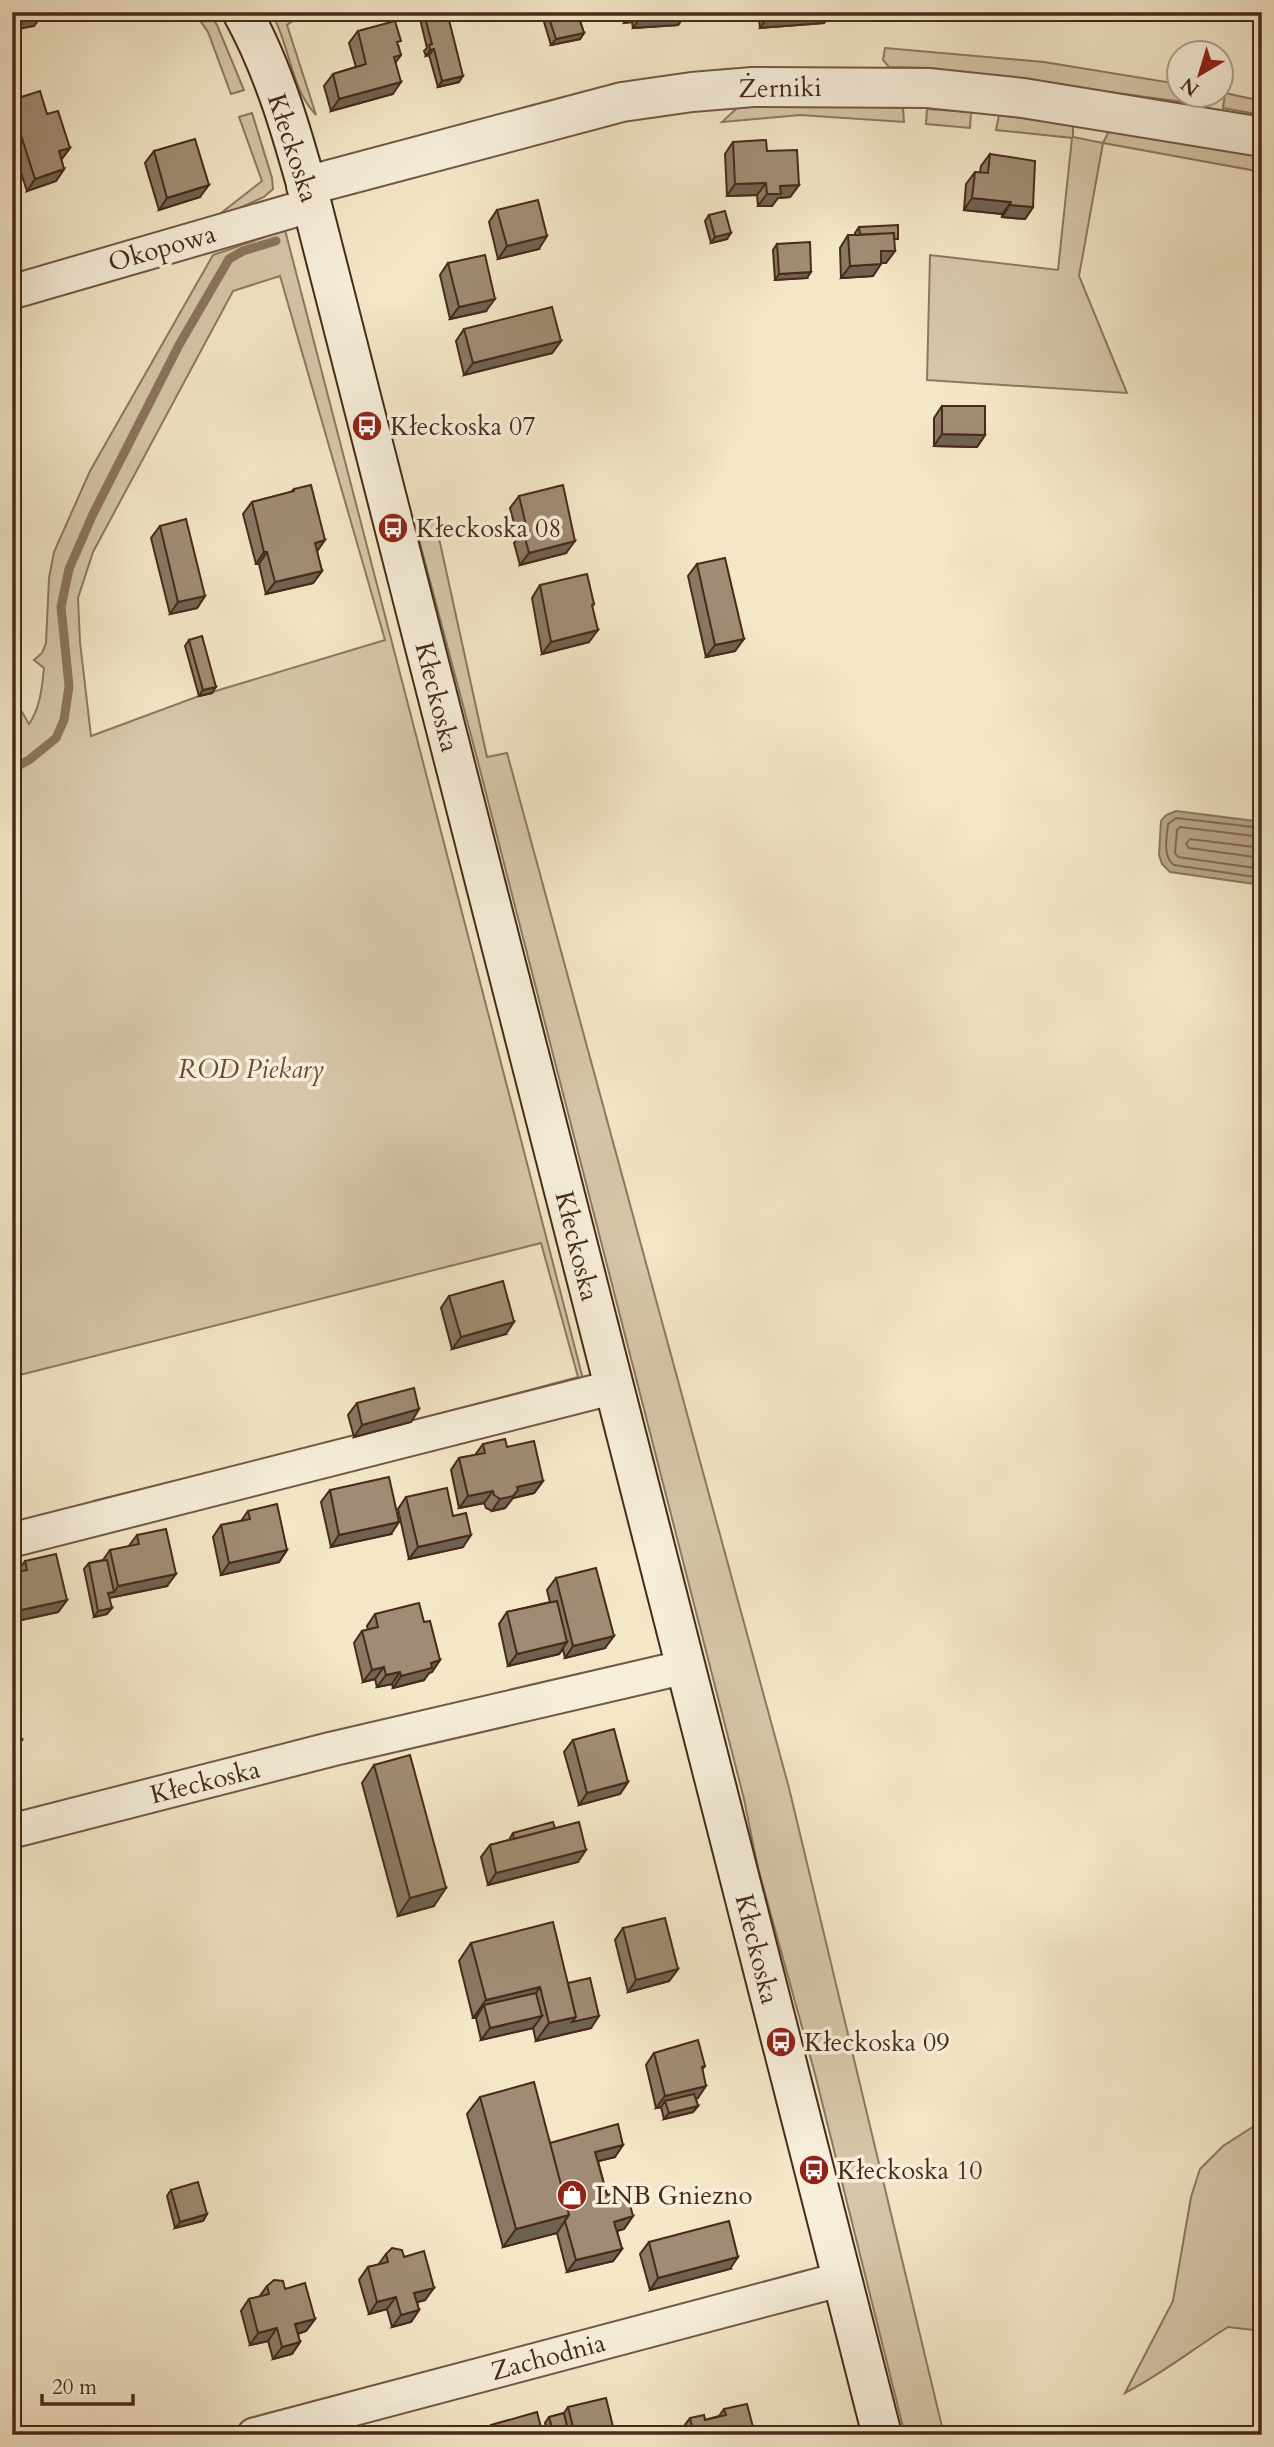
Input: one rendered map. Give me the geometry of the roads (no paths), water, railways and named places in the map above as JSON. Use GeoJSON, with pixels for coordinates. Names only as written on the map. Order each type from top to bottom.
{"type":"FeatureCollection","features":[{"type":"Feature","properties":{"kind":"main road","name":"Kłeckoska"},"geometry":{"type":"LineString","coordinates":[[242,12],[261,50],[309,196],[882,2435]]}},
{"type":"Feature","properties":{"kind":"main road","name":"Żerniki"},"geometry":{"type":"LineString","coordinates":[[309,196],[622,102],[753,87],[928,88],[1023,98],[1262,137]]}},
{"type":"Feature","properties":{"kind":"street","name":"Okopowa"},"geometry":{"type":"LineString","coordinates":[[12,292],[309,196]]}},
{"type":"Feature","properties":{"kind":"street"},"geometry":{"type":"LineString","coordinates":[[12,1539],[614,1387]]}},
{"type":"Feature","properties":{"kind":"street","name":"Kłeckoska"},"geometry":{"type":"LineString","coordinates":[[12,1831],[332,1749],[685,1667]]}},
{"type":"Feature","properties":{"kind":"street","name":"Zachodnia"},"geometry":{"type":"LineString","coordinates":[[254,2435],[842,2278]]}},
{"type":"Feature","properties":{"kind":"water"},"geometry":{"type":"Polygon","coordinates":[[[1176,811],[1262,822],[1262,885],[1170,872],[1162,864],[1159,855],[1161,821],[1166,815],[1176,811]]]}},
{"type":"Feature","properties":{"kind":"waterway"},"geometry":{"type":"LineString","coordinates":[[12,769],[29,760],[56,738],[64,720],[69,686],[61,607],[69,569],[93,514],[179,345],[229,259],[243,251],[276,241]]}},
{"type":"Feature","properties":{"kind":"place","name":"Kłeckoska 07"},"geometry":{"type":"Point","coordinates":[367,426]}},
{"type":"Feature","properties":{"kind":"place","name":"Kłeckoska 08"},"geometry":{"type":"Point","coordinates":[393,528]}},
{"type":"Feature","properties":{"kind":"place","name":"Kłeckoska 09"},"geometry":{"type":"Point","coordinates":[781,2042]}},
{"type":"Feature","properties":{"kind":"place","name":"Kłeckoska 10"},"geometry":{"type":"Point","coordinates":[814,2170]}},
{"type":"Feature","properties":{"kind":"place","name":"LNB Gniezno"},"geometry":{"type":"Point","coordinates":[572,2195]}},
{"type":"Feature","properties":{"kind":"park label","name":"ROD Piekary"},"geometry":{"type":"Point","coordinates":[251,1069]}}]}
